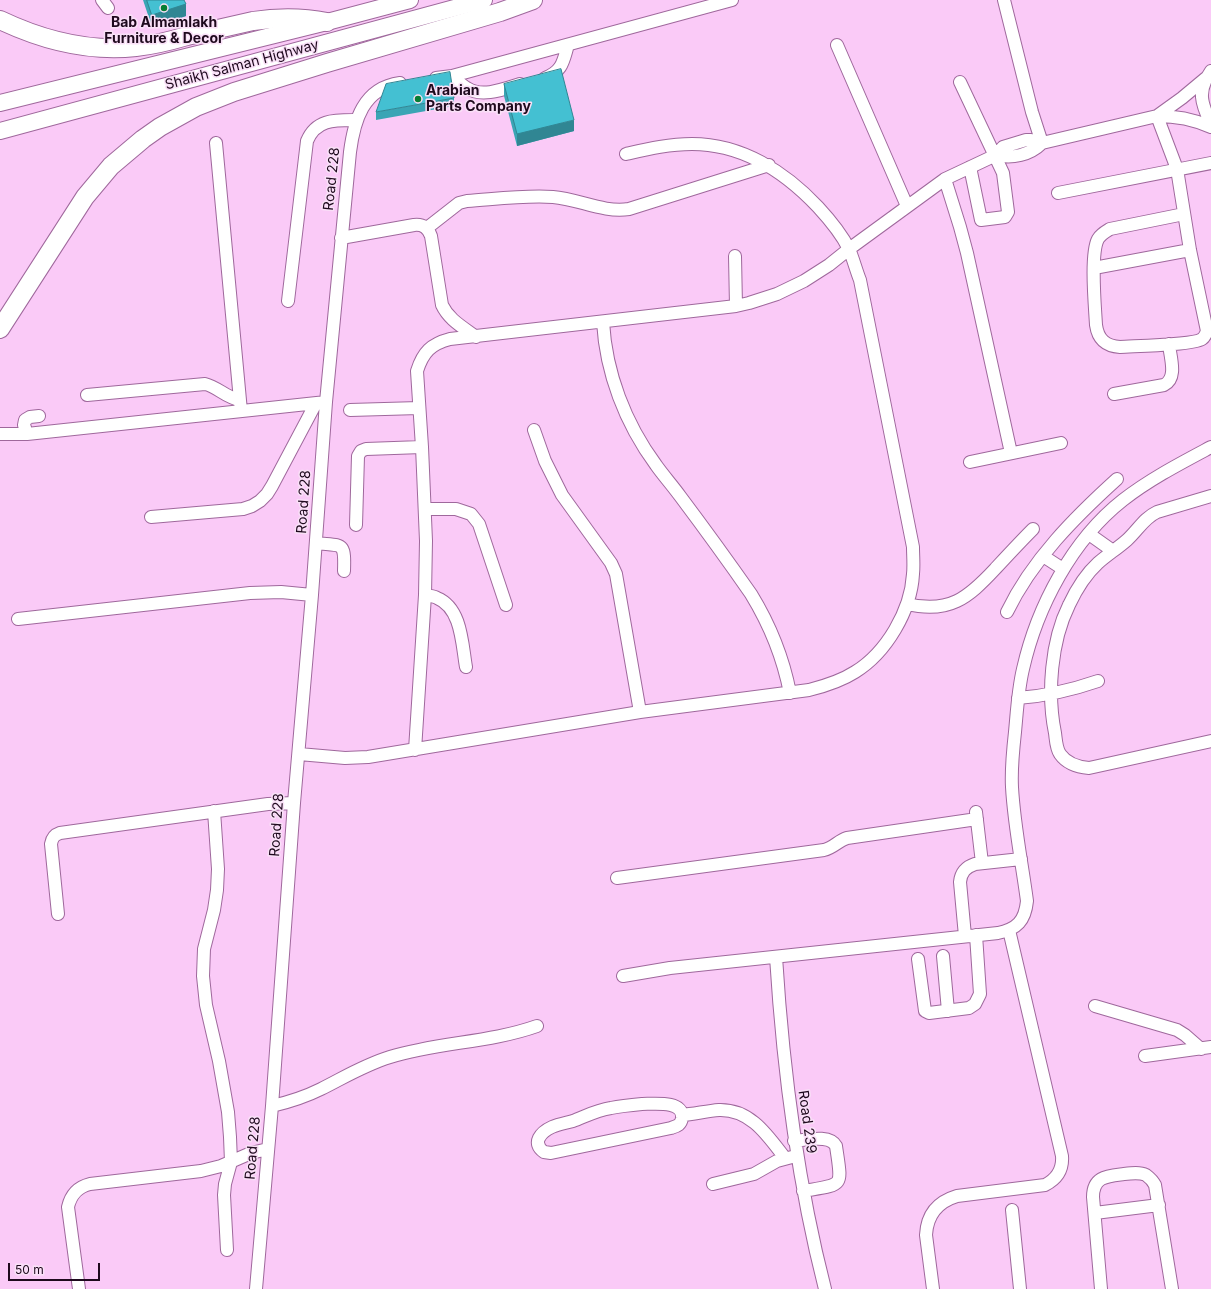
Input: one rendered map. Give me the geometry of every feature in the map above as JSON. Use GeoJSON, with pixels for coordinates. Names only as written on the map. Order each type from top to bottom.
{"type":"FeatureCollection","features":[{"type":"Feature","properties":{"kind":"highway"},"geometry":{"type":"LineString","coordinates":[[0,329],[85,197],[112,166],[143,139],[160,127],[196,107],[234,92],[494,14],[533,0]]}},
{"type":"Feature","properties":{"kind":"highway"},"geometry":{"type":"LineString","coordinates":[[0,20],[52,39],[83,46],[110,48],[151,45],[267,18],[297,18],[327,22]]}},
{"type":"Feature","properties":{"kind":"main road","name":"Shaikh Salman Highway"},"geometry":{"type":"LineString","coordinates":[[0,103],[410,0]]}},
{"type":"Feature","properties":{"kind":"main road","name":"Shaikh Salman Highway"},"geometry":{"type":"LineString","coordinates":[[0,130],[484,0]]}},
{"type":"Feature","properties":{"kind":"street","name":"Road 228"},"geometry":{"type":"LineString","coordinates":[[256,1289],[272,1106],[294,803],[316,543],[321,402],[350,152],[356,120],[360,110],[367,101],[376,93],[396,84],[452,76],[732,0]]}},
{"type":"Feature","properties":{"kind":"street"},"geometry":{"type":"LineString","coordinates":[[1004,0],[1032,112],[1042,142]]}},
{"type":"Feature","properties":{"kind":"street"},"geometry":{"type":"LineString","coordinates":[[837,44],[908,206]]}},
{"type":"Feature","properties":{"kind":"street"},"geometry":{"type":"LineString","coordinates":[[452,76],[468,89],[482,92],[495,91],[546,78],[555,73],[562,65],[568,45]]}},
{"type":"Feature","properties":{"kind":"street"},"geometry":{"type":"LineString","coordinates":[[1157,116],[1182,98],[1209,74]]}},
{"type":"Feature","properties":{"kind":"street"},"geometry":{"type":"LineString","coordinates":[[1209,74],[1202,93],[1202,103],[1211,125]]}},
{"type":"Feature","properties":{"kind":"street"},"geometry":{"type":"LineString","coordinates":[[960,82],[996,155],[1003,173],[1008,212],[1005,217],[981,220],[970,167]]}},
{"type":"Feature","properties":{"kind":"street"},"geometry":{"type":"LineString","coordinates":[[1157,116],[1177,169],[1190,250],[1207,331],[1206,335],[1201,340],[1169,344],[1120,347],[1112,347],[1106,344],[1100,339],[1096,325],[1094,268],[1096,243],[1099,237],[1104,232],[1110,230],[1184,214]]}},
{"type":"Feature","properties":{"kind":"street"},"geometry":{"type":"LineString","coordinates":[[415,750],[425,595],[425,509],[417,371],[420,361],[432,346],[441,341],[736,306],[749,303],[777,294],[804,281],[829,265],[848,249],[944,179],[996,155],[1006,158],[1023,154],[1033,150],[1042,142],[1157,116],[1176,116],[1211,125]]}},
{"type":"Feature","properties":{"kind":"street"},"geometry":{"type":"LineString","coordinates":[[288,301],[309,135],[321,124],[335,120],[356,120]]}},
{"type":"Feature","properties":{"kind":"street"},"geometry":{"type":"LineString","coordinates":[[216,143],[240,406]]}},
{"type":"Feature","properties":{"kind":"street"},"geometry":{"type":"LineString","coordinates":[[299,754],[322,757],[361,757],[415,750],[640,712],[809,690],[830,684],[856,672],[878,653],[895,630],[907,604],[913,576],[913,547],[860,280],[848,249],[831,221],[810,198],[790,180],[769,165],[744,154],[719,146],[692,144],[666,145],[626,154]]}},
{"type":"Feature","properties":{"kind":"street"},"geometry":{"type":"LineString","coordinates":[[1058,193],[1211,163]]}},
{"type":"Feature","properties":{"kind":"street"},"geometry":{"type":"LineString","coordinates":[[427,228],[459,203],[467,200],[555,197],[601,208],[620,210],[629,209],[769,165]]}},
{"type":"Feature","properties":{"kind":"street"},"geometry":{"type":"LineString","coordinates":[[944,179],[967,253],[1011,453]]}},
{"type":"Feature","properties":{"kind":"street"},"geometry":{"type":"LineString","coordinates":[[341,238],[419,224],[427,228],[431,236],[442,305],[445,312],[451,319],[476,337]]}},
{"type":"Feature","properties":{"kind":"street"},"geometry":{"type":"LineString","coordinates":[[1094,268],[1190,250]]}},
{"type":"Feature","properties":{"kind":"street"},"geometry":{"type":"LineString","coordinates":[[735,256],[736,306]]}},
{"type":"Feature","properties":{"kind":"street"},"geometry":{"type":"LineString","coordinates":[[603,322],[604,339],[610,372],[634,430],[655,464],[683,500],[751,594],[760,609],[778,647],[790,693]]}},
{"type":"Feature","properties":{"kind":"street"},"geometry":{"type":"LineString","coordinates":[[1114,394],[1168,383],[1172,377],[1169,344]]}},
{"type":"Feature","properties":{"kind":"street"},"geometry":{"type":"LineString","coordinates":[[87,395],[205,384],[216,388],[240,406]]}},
{"type":"Feature","properties":{"kind":"street"},"geometry":{"type":"LineString","coordinates":[[0,434],[27,434],[240,406],[321,402]]}},
{"type":"Feature","properties":{"kind":"street"},"geometry":{"type":"LineString","coordinates":[[151,517],[233,510],[252,506],[260,501],[272,486],[321,402]]}},
{"type":"Feature","properties":{"kind":"street"},"geometry":{"type":"LineString","coordinates":[[350,410],[419,408]]}},
{"type":"Feature","properties":{"kind":"street"},"geometry":{"type":"LineString","coordinates":[[27,434],[24,424],[25,420],[27,418],[39,416]]}},
{"type":"Feature","properties":{"kind":"street"},"geometry":{"type":"LineString","coordinates":[[534,430],[545,461],[562,495],[611,563],[616,574],[640,712]]}},
{"type":"Feature","properties":{"kind":"street"},"geometry":{"type":"LineString","coordinates":[[970,462],[1062,443]]}},
{"type":"Feature","properties":{"kind":"street"},"geometry":{"type":"LineString","coordinates":[[356,525],[358,456],[361,451],[366,449],[422,447]]}},
{"type":"Feature","properties":{"kind":"street"},"geometry":{"type":"LineString","coordinates":[[623,976],[670,968],[971,936],[1010,930],[1019,923],[1026,913],[1027,901],[1012,786],[1013,758],[1018,698],[1023,670],[1035,628],[1043,608],[1063,569],[1089,534],[1107,514],[1128,496],[1166,471],[1211,447]]}},
{"type":"Feature","properties":{"kind":"street"},"geometry":{"type":"LineString","coordinates":[[1007,612],[1025,580],[1043,556],[1076,518],[1117,479]]}},
{"type":"Feature","properties":{"kind":"street"},"geometry":{"type":"LineString","coordinates":[[1211,496],[1151,515],[1145,519],[1128,539],[1097,564],[1087,576],[1069,606],[1058,637],[1053,670],[1052,694],[1054,730],[1058,750],[1064,758],[1074,766],[1089,768],[1211,741]]}},
{"type":"Feature","properties":{"kind":"street"},"geometry":{"type":"LineString","coordinates":[[425,509],[456,509],[471,514],[479,524],[506,605]]}},
{"type":"Feature","properties":{"kind":"street"},"geometry":{"type":"LineString","coordinates":[[907,604],[929,607],[951,604],[962,599],[979,586],[1033,529]]}},
{"type":"Feature","properties":{"kind":"street"},"geometry":{"type":"LineString","coordinates":[[1089,534],[1113,551]]}},
{"type":"Feature","properties":{"kind":"street"},"geometry":{"type":"LineString","coordinates":[[316,543],[338,545],[344,549],[344,571]]}},
{"type":"Feature","properties":{"kind":"street"},"geometry":{"type":"LineString","coordinates":[[1043,556],[1063,569]]}},
{"type":"Feature","properties":{"kind":"street"},"geometry":{"type":"LineString","coordinates":[[18,619],[250,594],[281,592],[312,595]]}},
{"type":"Feature","properties":{"kind":"street"},"geometry":{"type":"LineString","coordinates":[[425,595],[438,598],[449,605],[456,616],[466,667]]}},
{"type":"Feature","properties":{"kind":"street"},"geometry":{"type":"LineString","coordinates":[[1018,698],[1052,694],[1075,689],[1098,681]]}},
{"type":"Feature","properties":{"kind":"street"},"geometry":{"type":"LineString","coordinates":[[58,914],[50,844],[51,839],[55,835],[60,833],[273,803],[294,803]]}},
{"type":"Feature","properties":{"kind":"street"},"geometry":{"type":"LineString","coordinates":[[214,812],[218,869],[217,890],[214,910],[204,949],[203,976],[206,1005],[219,1062],[228,1112],[231,1162],[224,1195],[227,1250]]}},
{"type":"Feature","properties":{"kind":"street"},"geometry":{"type":"LineString","coordinates":[[617,878],[824,850],[847,838],[976,815],[982,864]]}},
{"type":"Feature","properties":{"kind":"street"},"geometry":{"type":"LineString","coordinates":[[918,959],[924,1008],[929,1013],[972,1007],[976,1004],[979,998],[971,936],[960,877],[965,869],[975,864],[1021,859]]}},
{"type":"Feature","properties":{"kind":"street"},"geometry":{"type":"LineString","coordinates":[[933,1289],[926,1235],[929,1217],[940,1203],[948,1198],[956,1196],[1050,1183],[1058,1175],[1062,1162],[1062,1156],[1010,930]]}},
{"type":"Feature","properties":{"kind":"street"},"geometry":{"type":"LineString","coordinates":[[943,956],[948,1011]]}},
{"type":"Feature","properties":{"kind":"street","name":"Road 239"},"geometry":{"type":"LineString","coordinates":[[776,957],[780,1026],[794,1141],[791,1158],[803,1191],[825,1289]]}},
{"type":"Feature","properties":{"kind":"street"},"geometry":{"type":"LineString","coordinates":[[1094,1006],[1177,1030],[1206,1048]]}},
{"type":"Feature","properties":{"kind":"street"},"geometry":{"type":"LineString","coordinates":[[272,1106],[322,1089],[355,1070],[391,1056],[507,1035],[537,1026]]}},
{"type":"Feature","properties":{"kind":"street"},"geometry":{"type":"LineString","coordinates":[[1144,1056],[1206,1048]]}},
{"type":"Feature","properties":{"kind":"street"},"geometry":{"type":"LineString","coordinates":[[642,1104],[668,1105],[675,1106],[680,1109],[682,1115],[681,1122],[677,1126],[551,1153],[540,1150],[537,1143],[540,1135],[552,1127],[610,1108],[642,1104]]}},
{"type":"Feature","properties":{"kind":"street"},"geometry":{"type":"LineString","coordinates":[[682,1115],[719,1110],[739,1113],[760,1127],[791,1158],[770,1164],[754,1174],[713,1184]]}},
{"type":"Feature","properties":{"kind":"street"},"geometry":{"type":"LineString","coordinates":[[794,1141],[829,1139],[835,1142],[836,1146],[840,1177],[838,1183],[832,1186],[803,1191]]}},
{"type":"Feature","properties":{"kind":"street"},"geometry":{"type":"LineString","coordinates":[[79,1289],[68,1207],[70,1200],[78,1189],[90,1184],[201,1171],[231,1162],[251,1153],[268,1149]]}},
{"type":"Feature","properties":{"kind":"street"},"geometry":{"type":"LineString","coordinates":[[1101,1289],[1093,1192],[1094,1187],[1100,1180],[1109,1176],[1136,1173],[1147,1176],[1155,1185],[1172,1289]]}},
{"type":"Feature","properties":{"kind":"street"},"geometry":{"type":"LineString","coordinates":[[1095,1213],[1159,1205]]}},
{"type":"Feature","properties":{"kind":"street"},"geometry":{"type":"LineString","coordinates":[[1012,1210],[1020,1289]]}},
{"type":"Feature","properties":{"kind":"building"},"geometry":{"type":"Polygon","coordinates":[[[147,0],[184,0],[186,4],[152,15],[147,0]]]}},
{"type":"Feature","properties":{"kind":"building"},"geometry":{"type":"Polygon","coordinates":[[[561,69],[574,120],[517,134],[504,84],[561,69]]]}},
{"type":"Feature","properties":{"kind":"building","name":"Arabian Parts Company"},"geometry":{"type":"Polygon","coordinates":[[[450,72],[454,98],[376,112],[386,84],[450,72]]]}},
{"type":"Feature","properties":{"kind":"place","name":"Bab Almamlakh Furniture & Decor"},"geometry":{"type":"Point","coordinates":[164,8]}},
{"type":"Feature","properties":{"kind":"place","name":"Arabian Parts Company"},"geometry":{"type":"Point","coordinates":[418,99]}}]}
